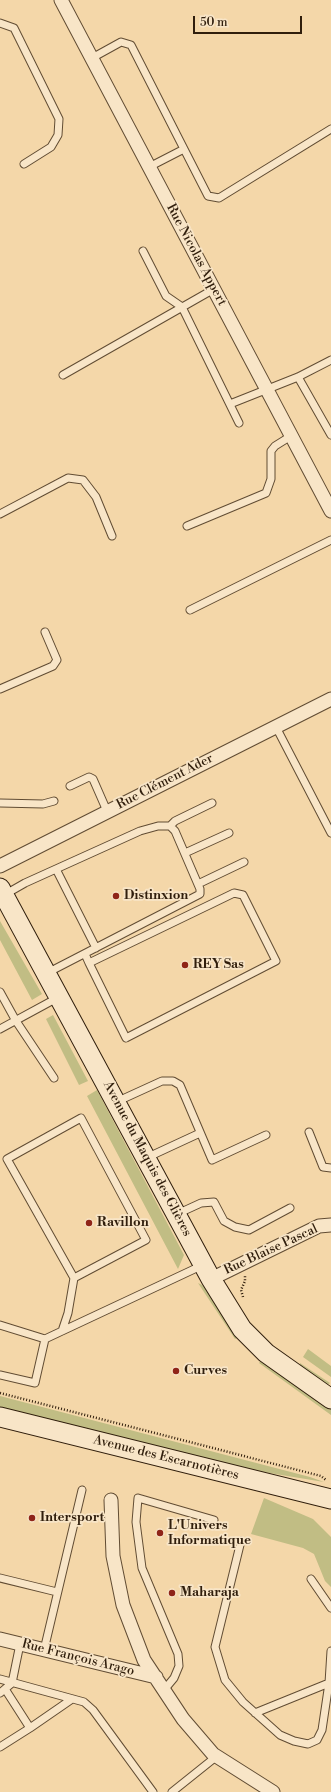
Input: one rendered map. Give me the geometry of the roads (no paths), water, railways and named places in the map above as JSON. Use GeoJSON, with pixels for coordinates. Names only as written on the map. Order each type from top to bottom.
{"type":"FeatureCollection","features":[{"type":"Feature","properties":{"kind":"main road","name":"Avenue du Maquis des Glières"},"geometry":{"type":"LineString","coordinates":[[2,891],[207,1272],[242,1329],[266,1353],[331,1399]]}},
{"type":"Feature","properties":{"kind":"main road","name":"Avenue des Escarnotières"},"geometry":{"type":"LineString","coordinates":[[0,1416],[330,1491]]}},
{"type":"Feature","properties":{"kind":"street","name":"Rue Nicolas Appert"},"geometry":{"type":"LineString","coordinates":[[61,0],[331,511]]}},
{"type":"Feature","properties":{"kind":"street","name":"Rue Clément Ader"},"geometry":{"type":"LineString","coordinates":[[0,866],[331,699]]}},
{"type":"Feature","properties":{"kind":"street","name":"Rue Blaise Pascal"},"geometry":{"type":"LineString","coordinates":[[207,1272],[319,1226],[331,1224]]}},
{"type":"Feature","properties":{"kind":"street"},"geometry":{"type":"LineString","coordinates":[[111,1500],[113,1556],[123,1605],[144,1660],[183,1719],[217,1756],[273,1792]]}},
{"type":"Feature","properties":{"kind":"street","name":"Rue François Arago"},"geometry":{"type":"LineString","coordinates":[[0,1639],[156,1677]]}},
{"type":"Feature","properties":{"kind":"lane"},"geometry":{"type":"LineString","coordinates":[[0,22],[14,28],[58,119],[58,135],[51,147],[24,164]]}},
{"type":"Feature","properties":{"kind":"lane"},"geometry":{"type":"LineString","coordinates":[[92,58],[121,42],[130,44],[208,196],[219,198],[331,129]]}},
{"type":"Feature","properties":{"kind":"lane"},"geometry":{"type":"LineString","coordinates":[[149,167],[184,149]]}},
{"type":"Feature","properties":{"kind":"lane"},"geometry":{"type":"LineString","coordinates":[[143,251],[166,296],[182,307],[239,423]]}},
{"type":"Feature","properties":{"kind":"lane"},"geometry":{"type":"LineString","coordinates":[[63,376],[214,289]]}},
{"type":"Feature","properties":{"kind":"lane"},"geometry":{"type":"LineString","coordinates":[[230,404],[298,377],[331,360]]}},
{"type":"Feature","properties":{"kind":"lane"},"geometry":{"type":"LineString","coordinates":[[298,377],[331,435]]}},
{"type":"Feature","properties":{"kind":"lane"},"geometry":{"type":"LineString","coordinates":[[187,526],[266,493],[271,479],[271,451],[275,446],[291,436]]}},
{"type":"Feature","properties":{"kind":"lane"},"geometry":{"type":"LineString","coordinates":[[0,514],[68,478],[83,480],[96,497],[112,536]]}},
{"type":"Feature","properties":{"kind":"lane"},"geometry":{"type":"LineString","coordinates":[[190,610],[331,540]]}},
{"type":"Feature","properties":{"kind":"lane"},"geometry":{"type":"LineString","coordinates":[[0,689],[53,666],[57,660],[45,632]]}},
{"type":"Feature","properties":{"kind":"lane"},"geometry":{"type":"LineString","coordinates":[[276,726],[331,833]]}},
{"type":"Feature","properties":{"kind":"lane"},"geometry":{"type":"LineString","coordinates":[[70,786],[89,778],[93,779],[107,811]]}},
{"type":"Feature","properties":{"kind":"lane"},"geometry":{"type":"LineString","coordinates":[[0,803],[43,804],[54,801]]}},
{"type":"Feature","properties":{"kind":"lane"},"geometry":{"type":"LineString","coordinates":[[170,826],[175,821],[212,803]]}},
{"type":"Feature","properties":{"kind":"lane"},"geometry":{"type":"LineString","coordinates":[[2,891],[56,869],[140,831],[158,826],[170,826],[175,830],[198,884],[200,894],[46,973]]}},
{"type":"Feature","properties":{"kind":"lane"},"geometry":{"type":"LineString","coordinates":[[185,853],[229,833]]}},
{"type":"Feature","properties":{"kind":"lane"},"geometry":{"type":"LineString","coordinates":[[198,884],[244,862]]}},
{"type":"Feature","properties":{"kind":"lane"},"geometry":{"type":"LineString","coordinates":[[56,869],[96,948]]}},
{"type":"Feature","properties":{"kind":"lane"},"geometry":{"type":"LineString","coordinates":[[85,954],[89,963],[126,1038],[276,962],[243,895],[234,893],[89,963]]}},
{"type":"Feature","properties":{"kind":"lane"},"geometry":{"type":"LineString","coordinates":[[0,992],[16,1021],[54,1078]]}},
{"type":"Feature","properties":{"kind":"lane"},"geometry":{"type":"LineString","coordinates":[[0,1029],[59,997]]}},
{"type":"Feature","properties":{"kind":"lane"},"geometry":{"type":"LineString","coordinates":[[116,1102],[162,1081],[173,1081],[180,1085],[212,1160],[266,1135]]}},
{"type":"Feature","properties":{"kind":"lane"},"geometry":{"type":"LineString","coordinates":[[62,1331],[68,1313],[74,1278],[7,1159],[81,1118],[146,1240],[74,1278]]}},
{"type":"Feature","properties":{"kind":"lane"},"geometry":{"type":"LineString","coordinates":[[309,1132],[323,1167],[331,1168]]}},
{"type":"Feature","properties":{"kind":"lane"},"geometry":{"type":"LineString","coordinates":[[146,1158],[200,1133]]}},
{"type":"Feature","properties":{"kind":"lane"},"geometry":{"type":"LineString","coordinates":[[176,1214],[201,1203],[214,1202],[224,1221],[235,1227],[249,1230],[290,1208]]}},
{"type":"Feature","properties":{"kind":"lane"},"geometry":{"type":"LineString","coordinates":[[0,1324],[45,1339],[207,1272]]}},
{"type":"Feature","properties":{"kind":"lane"},"geometry":{"type":"LineString","coordinates":[[0,1375],[35,1383],[45,1339]]}},
{"type":"Feature","properties":{"kind":"lane"},"geometry":{"type":"LineString","coordinates":[[44,1650],[82,1490]]}},
{"type":"Feature","properties":{"kind":"lane"},"geometry":{"type":"LineString","coordinates":[[164,1690],[174,1678],[179,1666],[178,1654],[142,1568],[136,1522],[138,1498],[214,1520]]}},
{"type":"Feature","properties":{"kind":"lane"},"geometry":{"type":"LineString","coordinates":[[241,1541],[215,1647],[225,1680],[243,1702],[280,1735],[294,1741],[308,1744],[317,1740],[322,1730],[330,1683],[331,1651]]}},
{"type":"Feature","properties":{"kind":"lane"},"geometry":{"type":"LineString","coordinates":[[0,1578],[57,1592]]}},
{"type":"Feature","properties":{"kind":"lane"},"geometry":{"type":"LineString","coordinates":[[311,1579],[331,1608]]}},
{"type":"Feature","properties":{"kind":"lane"},"geometry":{"type":"LineString","coordinates":[[20,1644],[12,1683],[2,1691],[30,1728]]}},
{"type":"Feature","properties":{"kind":"lane"},"geometry":{"type":"LineString","coordinates":[[0,1679],[84,1702],[93,1710],[153,1792]]}},
{"type":"Feature","properties":{"kind":"lane"},"geometry":{"type":"LineString","coordinates":[[255,1713],[330,1683]]}},
{"type":"Feature","properties":{"kind":"lane"},"geometry":{"type":"LineString","coordinates":[[0,1747],[72,1699]]}},
{"type":"Feature","properties":{"kind":"lane"},"geometry":{"type":"LineString","coordinates":[[172,1792],[217,1756]]}},
{"type":"Feature","properties":{"kind":"place","name":"Distinxion"},"geometry":{"type":"Point","coordinates":[116,896]}},
{"type":"Feature","properties":{"kind":"place","name":"REY Sas"},"geometry":{"type":"Point","coordinates":[185,965]}},
{"type":"Feature","properties":{"kind":"place","name":"Ravillon"},"geometry":{"type":"Point","coordinates":[89,1223]}},
{"type":"Feature","properties":{"kind":"place","name":"Curves"},"geometry":{"type":"Point","coordinates":[176,1371]}},
{"type":"Feature","properties":{"kind":"place","name":"Intersport"},"geometry":{"type":"Point","coordinates":[32,1518]}},
{"type":"Feature","properties":{"kind":"place","name":"L'Univers Informatique"},"geometry":{"type":"Point","coordinates":[160,1533]}},
{"type":"Feature","properties":{"kind":"place","name":"Maharaja"},"geometry":{"type":"Point","coordinates":[172,1593]}}]}
